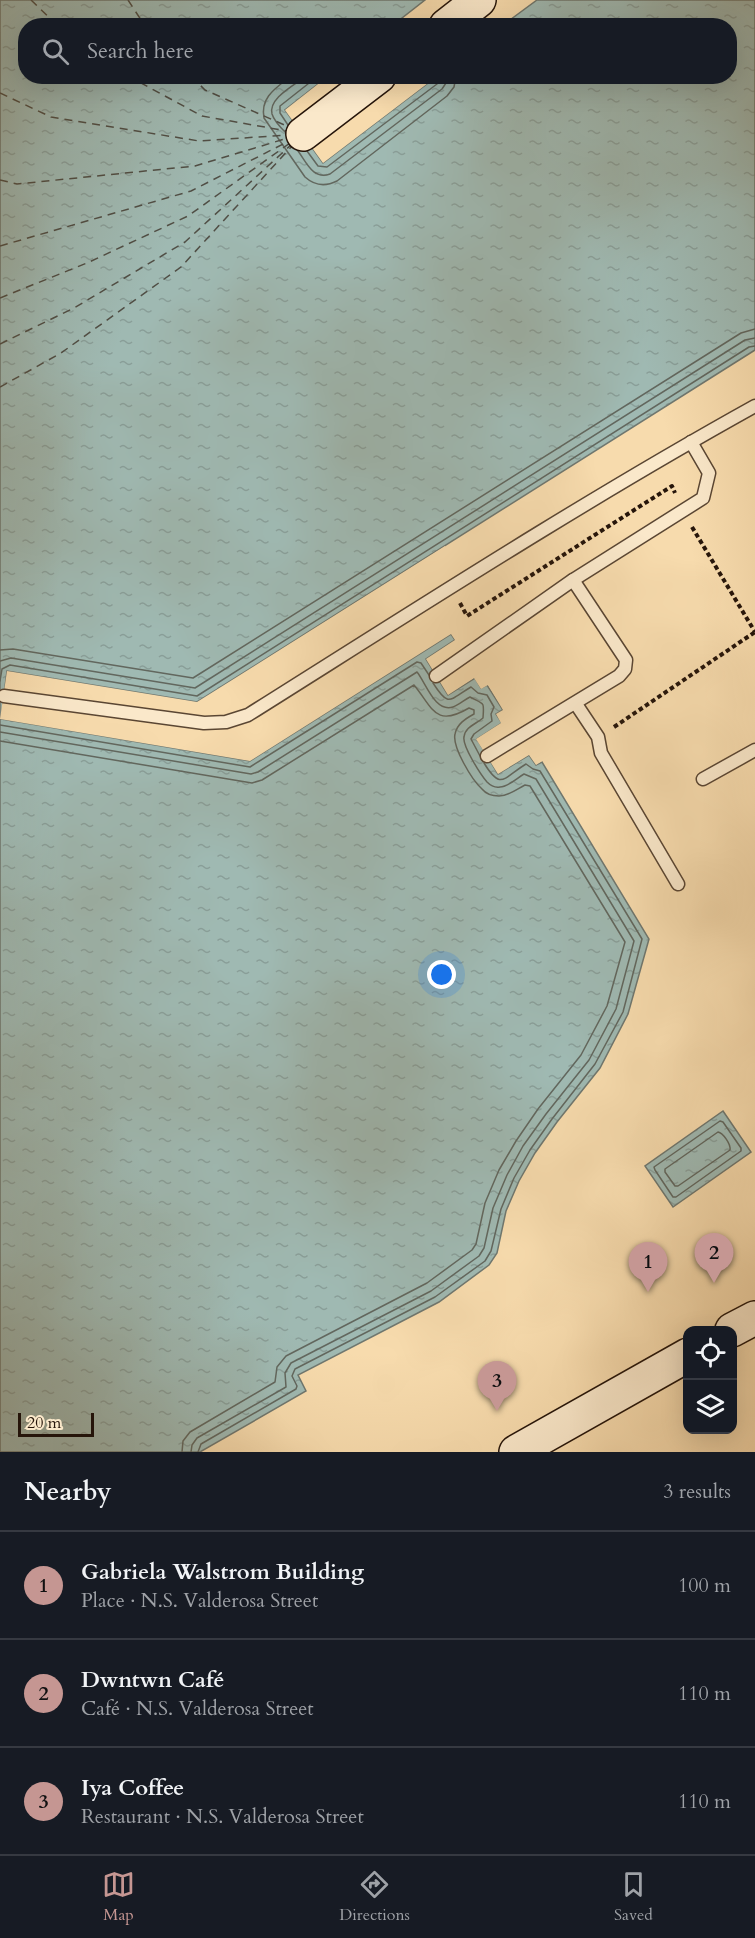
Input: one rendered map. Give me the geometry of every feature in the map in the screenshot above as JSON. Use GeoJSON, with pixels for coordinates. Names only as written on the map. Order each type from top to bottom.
{"type":"FeatureCollection","features":[{"type":"Feature","properties":{"kind":"main road"},"geometry":{"type":"LineString","coordinates":[[456,18],[479,0]]}},
{"type":"Feature","properties":{"kind":"main road"},"geometry":{"type":"LineString","coordinates":[[303,134],[369,84]]}},
{"type":"Feature","properties":{"kind":"main road"},"geometry":{"type":"LineString","coordinates":[[737,1327],[755,1318]]}},
{"type":"Feature","properties":{"kind":"main road"},"geometry":{"type":"LineString","coordinates":[[516,1452],[683,1357]]}},
{"type":"Feature","properties":{"kind":"lane"},"geometry":{"type":"LineString","coordinates":[[4,696],[204,723],[226,722],[248,715],[465,578],[755,406]]}},
{"type":"Feature","properties":{"kind":"lane"},"geometry":{"type":"LineString","coordinates":[[436,676],[573,580],[703,498],[709,473],[691,442]]}},
{"type":"Feature","properties":{"kind":"lane"},"geometry":{"type":"LineString","coordinates":[[487,756],[576,704],[619,676],[625,669],[626,660],[573,580]]}},
{"type":"Feature","properties":{"kind":"lane"},"geometry":{"type":"LineString","coordinates":[[576,704],[598,737],[601,753],[678,884]]}},
{"type":"Feature","properties":{"kind":"lane"},"geometry":{"type":"LineString","coordinates":[[703,779],[755,750]]}},
{"type":"Feature","properties":{"kind":"path"},"geometry":{"type":"LineString","coordinates":[[598,737],[755,632]]}},
{"type":"Feature","properties":{"kind":"water"},"geometry":{"type":"Polygon","coordinates":[[[0,0],[425,0],[402,18],[18,18],[18,84],[318,84],[285,110],[323,163],[427,84],[737,84],[737,18],[513,18],[537,0],[755,0],[755,350],[197,702],[7,671],[1,719],[250,761],[451,634],[455,640],[426,659],[448,695],[475,678],[481,688],[487,685],[503,710],[496,714],[502,723],[477,739],[498,774],[529,755],[536,765],[542,762],[649,939],[628,1014],[600,1068],[557,1122],[519,1181],[506,1211],[497,1253],[489,1265],[439,1302],[298,1375],[306,1391],[200,1452],[0,1452],[0,0]]]}},
{"type":"Feature","properties":{"kind":"water"},"geometry":{"type":"Polygon","coordinates":[[[723,1111],[751,1152],[673,1207],[645,1166],[723,1111]]]}},
{"type":"Feature","properties":{"kind":"pier"},"geometry":{"type":"Polygon","coordinates":[[[318,84],[322,84],[289,111],[323,159],[421,84],[427,84],[323,163],[285,110],[318,84]]]}},
{"type":"Feature","properties":{"kind":"pier"},"geometry":{"type":"Polygon","coordinates":[[[445,546],[446,548],[198,705],[10,674],[4,716],[249,758],[451,631],[458,642],[430,660],[449,691],[474,675],[482,684],[489,682],[506,709],[500,715],[505,723],[480,740],[499,770],[529,752],[537,761],[544,760],[536,765],[529,755],[498,774],[476,739],[501,723],[496,714],[503,710],[488,685],[481,689],[474,678],[448,695],[426,659],[455,640],[451,634],[250,761],[0,719],[7,671],[197,702],[445,546]]]}},
{"type":"Feature","properties":{"kind":"ferry route"},"geometry":{"type":"LineString","coordinates":[[31,0],[50,18]]}},
{"type":"Feature","properties":{"kind":"ferry route"},"geometry":{"type":"LineString","coordinates":[[128,0],[140,18]]}},
{"type":"Feature","properties":{"kind":"ferry route"},"geometry":{"type":"LineString","coordinates":[[143,84],[202,116],[287,131]]}},
{"type":"Feature","properties":{"kind":"ferry route"},"geometry":{"type":"LineString","coordinates":[[199,84],[205,90],[289,127]]}},
{"type":"Feature","properties":{"kind":"ferry route"},"geometry":{"type":"LineString","coordinates":[[0,93],[51,117],[199,141],[287,135]]}},
{"type":"Feature","properties":{"kind":"ferry route"},"geometry":{"type":"LineString","coordinates":[[0,180],[17,184],[195,166],[288,138]]}},
{"type":"Feature","properties":{"kind":"ferry route"},"geometry":{"type":"LineString","coordinates":[[0,246],[191,191],[289,141]]}},
{"type":"Feature","properties":{"kind":"ferry route"},"geometry":{"type":"LineString","coordinates":[[0,298],[87,263],[188,216],[290,143]]}},
{"type":"Feature","properties":{"kind":"ferry route"},"geometry":{"type":"LineString","coordinates":[[0,344],[74,308],[185,242],[292,144]]}},
{"type":"Feature","properties":{"kind":"ferry route"},"geometry":{"type":"LineString","coordinates":[[0,387],[61,353],[181,267],[292,146]]}},
{"type":"Feature","properties":{"kind":"place","name":"Dwntwn Café"},"geometry":{"type":"Point","coordinates":[714,1283]}},
{"type":"Feature","properties":{"kind":"place","name":"Gabriela Walstrom Building"},"geometry":{"type":"Point","coordinates":[648,1292]}},
{"type":"Feature","properties":{"kind":"place","name":"Iya Coffee"},"geometry":{"type":"Point","coordinates":[497,1411]}}]}
